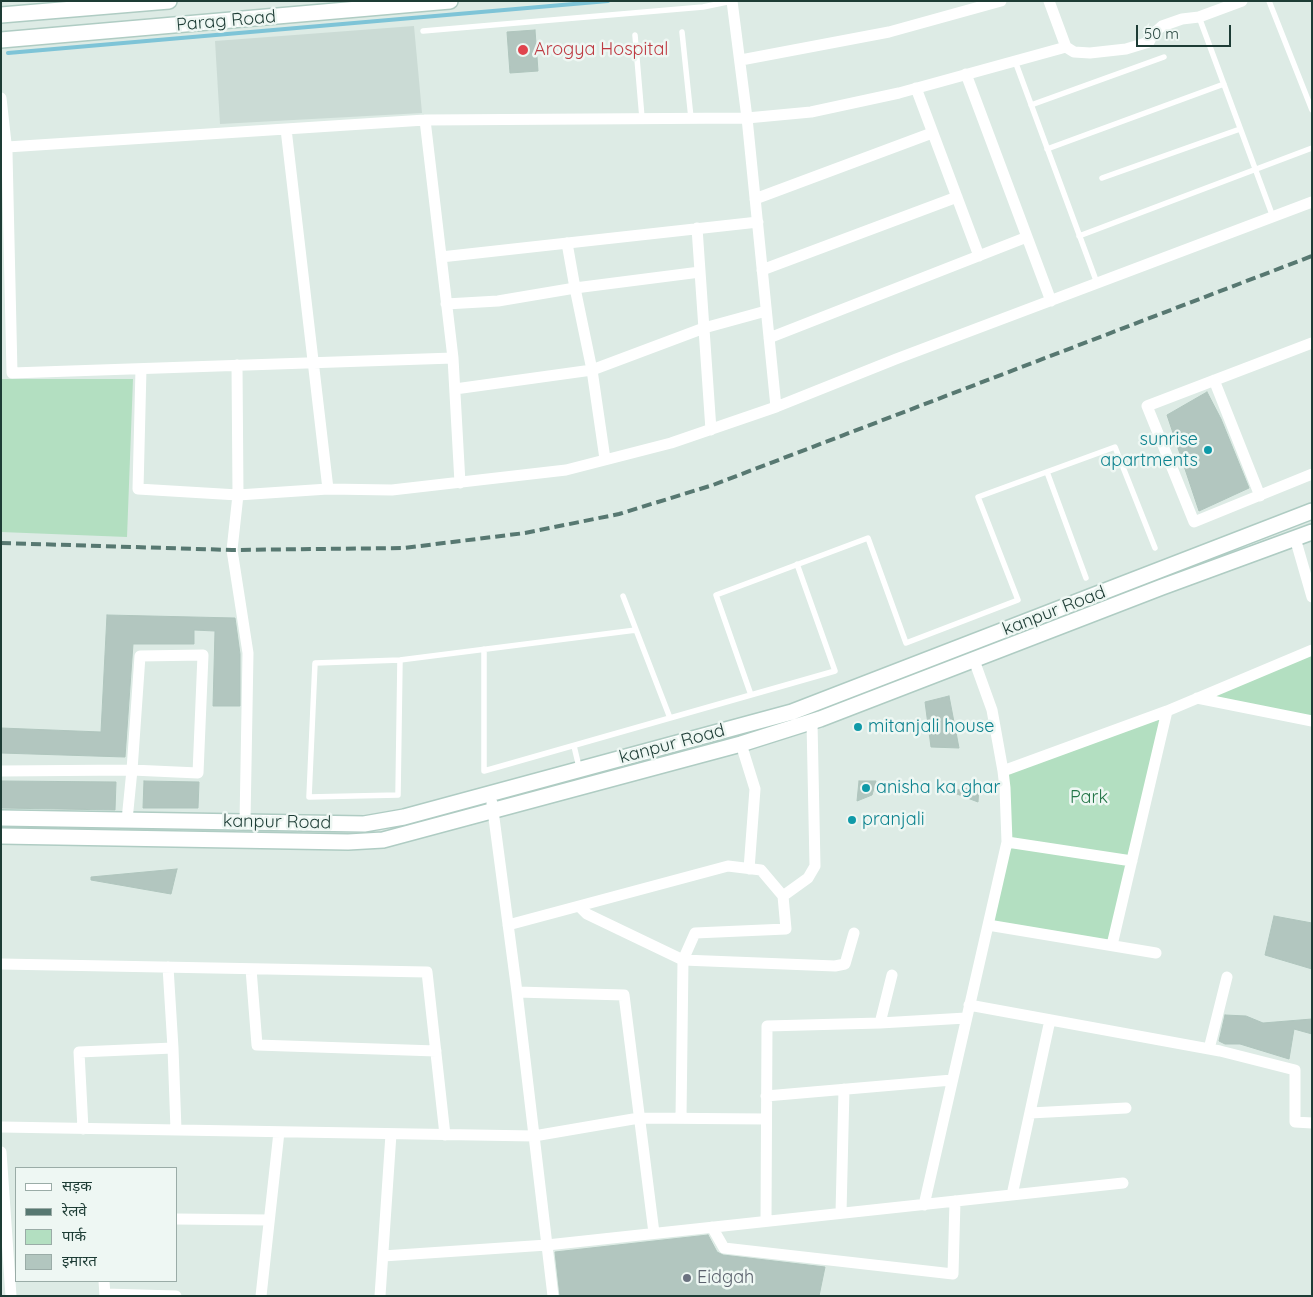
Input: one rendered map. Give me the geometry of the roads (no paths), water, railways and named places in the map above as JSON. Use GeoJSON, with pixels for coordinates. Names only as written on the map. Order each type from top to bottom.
{"type":"FeatureCollection","features":[{"type":"Feature","properties":{"kind":"street","name":"Parag Road"},"geometry":{"type":"LineString","coordinates":[[1,16],[169,1]]}},
{"type":"Feature","properties":{"kind":"street","name":"Parag Road"},"geometry":{"type":"LineString","coordinates":[[1,40],[450,1]]}},
{"type":"Feature","properties":{"kind":"street"},"geometry":{"type":"LineString","coordinates":[[732,1],[741,60],[776,407]]}},
{"type":"Feature","properties":{"kind":"street"},"geometry":{"type":"LineString","coordinates":[[741,60],[889,32],[1001,1]]}},
{"type":"Feature","properties":{"kind":"street"},"geometry":{"type":"LineString","coordinates":[[1049,1],[1066,47],[1074,52],[1090,53],[1126,49],[1149,42],[1153,34],[1162,26],[1182,19],[1199,17],[1242,1]]}},
{"type":"Feature","properties":{"kind":"street"},"geometry":{"type":"LineString","coordinates":[[5,151],[425,120],[747,118],[811,112],[916,88],[1066,47]]}},
{"type":"Feature","properties":{"kind":"street"},"geometry":{"type":"LineString","coordinates":[[966,74],[1051,301]]}},
{"type":"Feature","properties":{"kind":"street"},"geometry":{"type":"LineString","coordinates":[[916,88],[979,256]]}},
{"type":"Feature","properties":{"kind":"street"},"geometry":{"type":"LineString","coordinates":[[1,98],[5,151],[6,346],[12,373],[452,358]]}},
{"type":"Feature","properties":{"kind":"street"},"geometry":{"type":"LineString","coordinates":[[425,120],[455,389],[460,483]]}},
{"type":"Feature","properties":{"kind":"street"},"geometry":{"type":"LineString","coordinates":[[286,129],[328,489]]}},
{"type":"Feature","properties":{"kind":"street"},"geometry":{"type":"LineString","coordinates":[[755,199],[932,133]]}},
{"type":"Feature","properties":{"kind":"street"},"geometry":{"type":"LineString","coordinates":[[762,270],[957,197]]}},
{"type":"Feature","properties":{"kind":"street"},"geometry":{"type":"LineString","coordinates":[[141,369],[138,489],[238,495],[328,489],[392,490],[566,470],[671,443],[776,407],[1096,283],[1312,202]]}},
{"type":"Feature","properties":{"kind":"street"},"geometry":{"type":"LineString","coordinates":[[441,257],[758,222]]}},
{"type":"Feature","properties":{"kind":"street"},"geometry":{"type":"LineString","coordinates":[[697,228],[711,430]]}},
{"type":"Feature","properties":{"kind":"street"},"geometry":{"type":"LineString","coordinates":[[769,338],[1027,237]]}},
{"type":"Feature","properties":{"kind":"street"},"geometry":{"type":"LineString","coordinates":[[567,243],[592,370],[605,460]]}},
{"type":"Feature","properties":{"kind":"street"},"geometry":{"type":"LineString","coordinates":[[446,304],[498,301],[576,288],[700,272]]}},
{"type":"Feature","properties":{"kind":"street"},"geometry":{"type":"LineString","coordinates":[[455,389],[592,370],[704,328],[766,311]]}},
{"type":"Feature","properties":{"kind":"street"},"geometry":{"type":"LineString","coordinates":[[1312,343],[1147,406],[1194,522],[1312,474]]}},
{"type":"Feature","properties":{"kind":"street"},"geometry":{"type":"LineString","coordinates":[[237,365],[238,495],[232,550],[248,653],[245,822]]}},
{"type":"Feature","properties":{"kind":"street"},"geometry":{"type":"LineString","coordinates":[[1214,380],[1260,496]]}},
{"type":"Feature","properties":{"kind":"street","name":"kanpur Road"},"geometry":{"type":"LineString","coordinates":[[1,818],[364,824],[404,817],[792,712],[1312,511]]}},
{"type":"Feature","properties":{"kind":"street"},"geometry":{"type":"LineString","coordinates":[[1,836],[348,842],[383,840],[741,744],[812,722],[1162,587],[1312,532]]}},
{"type":"Feature","properties":{"kind":"street"},"geometry":{"type":"LineString","coordinates":[[1295,538],[1312,596]]}},
{"type":"Feature","properties":{"kind":"street"},"geometry":{"type":"LineString","coordinates":[[924,1204],[1006,842],[1005,788],[981,657],[982,639]]}},
{"type":"Feature","properties":{"kind":"street"},"geometry":{"type":"LineString","coordinates":[[1002,771],[1167,711],[1312,650]]}},
{"type":"Feature","properties":{"kind":"street"},"geometry":{"type":"LineString","coordinates":[[1,771],[132,770],[198,773],[203,655],[140,656],[132,770],[127,820]]}},
{"type":"Feature","properties":{"kind":"street"},"geometry":{"type":"LineString","coordinates":[[909,667],[915,683]]}},
{"type":"Feature","properties":{"kind":"street"},"geometry":{"type":"LineString","coordinates":[[1197,698],[1312,721]]}},
{"type":"Feature","properties":{"kind":"street"},"geometry":{"type":"LineString","coordinates":[[1112,945],[1167,711]]}},
{"type":"Feature","properties":{"kind":"street"},"geometry":{"type":"LineString","coordinates":[[783,896],[808,878],[815,866],[812,722]]}},
{"type":"Feature","properties":{"kind":"street"},"geometry":{"type":"LineString","coordinates":[[741,744],[755,790],[749,869]]}},
{"type":"Feature","properties":{"kind":"street"},"geometry":{"type":"LineString","coordinates":[[490,794],[517,992],[553,1296]]}},
{"type":"Feature","properties":{"kind":"street"},"geometry":{"type":"LineString","coordinates":[[97,837],[101,819]]}},
{"type":"Feature","properties":{"kind":"street"},"geometry":{"type":"LineString","coordinates":[[1006,842],[1132,861]]}},
{"type":"Feature","properties":{"kind":"street"},"geometry":{"type":"LineString","coordinates":[[508,925],[728,866],[761,870],[783,896],[786,929],[695,932],[684,960],[681,1118]]}},
{"type":"Feature","properties":{"kind":"street"},"geometry":{"type":"LineString","coordinates":[[579,906],[587,914],[684,960],[835,966],[846,964],[854,933]]}},
{"type":"Feature","properties":{"kind":"street"},"geometry":{"type":"LineString","coordinates":[[988,924],[1156,953]]}},
{"type":"Feature","properties":{"kind":"street"},"geometry":{"type":"LineString","coordinates":[[1,964],[427,972],[445,1135]]}},
{"type":"Feature","properties":{"kind":"street"},"geometry":{"type":"LineString","coordinates":[[168,967],[176,1130]]}},
{"type":"Feature","properties":{"kind":"street"},"geometry":{"type":"LineString","coordinates":[[251,969],[257,1045],[436,1051]]}},
{"type":"Feature","properties":{"kind":"street"},"geometry":{"type":"LineString","coordinates":[[880,1023],[892,975]]}},
{"type":"Feature","properties":{"kind":"street"},"geometry":{"type":"LineString","coordinates":[[1209,1049],[1227,977]]}},
{"type":"Feature","properties":{"kind":"street"},"geometry":{"type":"LineString","coordinates":[[517,992],[624,995],[654,1233]]}},
{"type":"Feature","properties":{"kind":"street"},"geometry":{"type":"LineString","coordinates":[[969,1006],[1209,1049],[1295,1070],[1295,1122],[1312,1123]]}},
{"type":"Feature","properties":{"kind":"street"},"geometry":{"type":"LineString","coordinates":[[766,1221],[767,1026],[880,1023],[966,1018]]}},
{"type":"Feature","properties":{"kind":"street"},"geometry":{"type":"LineString","coordinates":[[1012,1195],[1050,1020]]}},
{"type":"Feature","properties":{"kind":"street"},"geometry":{"type":"LineString","coordinates":[[83,1129],[79,1052],[173,1048]]}},
{"type":"Feature","properties":{"kind":"street"},"geometry":{"type":"LineString","coordinates":[[766,1096],[952,1080]]}},
{"type":"Feature","properties":{"kind":"street"},"geometry":{"type":"LineString","coordinates":[[841,1213],[844,1089]]}},
{"type":"Feature","properties":{"kind":"street"},"geometry":{"type":"LineString","coordinates":[[1030,1113],[1126,1108]]}},
{"type":"Feature","properties":{"kind":"street"},"geometry":{"type":"LineString","coordinates":[[1,1127],[534,1136],[639,1118],[766,1119]]}},
{"type":"Feature","properties":{"kind":"street"},"geometry":{"type":"LineString","coordinates":[[261,1296],[279,1132]]}},
{"type":"Feature","properties":{"kind":"street"},"geometry":{"type":"LineString","coordinates":[[380,1296],[391,1134]]}},
{"type":"Feature","properties":{"kind":"street"},"geometry":{"type":"LineString","coordinates":[[1,1152],[11,1217],[11,1296]]}},
{"type":"Feature","properties":{"kind":"street"},"geometry":{"type":"LineString","coordinates":[[383,1256],[547,1244],[1123,1183]]}},
{"type":"Feature","properties":{"kind":"street"},"geometry":{"type":"LineString","coordinates":[[712,1227],[724,1248],[954,1274],[955,1201]]}},
{"type":"Feature","properties":{"kind":"street"},"geometry":{"type":"LineString","coordinates":[[178,1219],[269,1220]]}},
{"type":"Feature","properties":{"kind":"street"},"geometry":{"type":"LineString","coordinates":[[104,1282],[105,1295],[176,1296]]}},
{"type":"Feature","properties":{"kind":"lane"},"geometry":{"type":"LineString","coordinates":[[423,31],[703,7],[732,1]]}},
{"type":"Feature","properties":{"kind":"lane"},"geometry":{"type":"LineString","coordinates":[[1269,1],[1312,110]]}},
{"type":"Feature","properties":{"kind":"lane"},"geometry":{"type":"LineString","coordinates":[[1199,17],[1273,217]]}},
{"type":"Feature","properties":{"kind":"lane"},"geometry":{"type":"LineString","coordinates":[[682,32],[691,118]]}},
{"type":"Feature","properties":{"kind":"lane"},"geometry":{"type":"LineString","coordinates":[[635,35],[642,118]]}},
{"type":"Feature","properties":{"kind":"lane"},"geometry":{"type":"LineString","coordinates":[[1031,105],[1164,57]]}},
{"type":"Feature","properties":{"kind":"lane"},"geometry":{"type":"LineString","coordinates":[[1015,61],[1096,283]]}},
{"type":"Feature","properties":{"kind":"lane"},"geometry":{"type":"LineString","coordinates":[[1047,149],[1224,84]]}},
{"type":"Feature","properties":{"kind":"lane"},"geometry":{"type":"LineString","coordinates":[[1102,178],[1240,128]]}},
{"type":"Feature","properties":{"kind":"lane"},"geometry":{"type":"LineString","coordinates":[[1079,236],[1312,148]]}},
{"type":"Feature","properties":{"kind":"lane"},"geometry":{"type":"LineString","coordinates":[[750,695],[716,595],[868,538],[906,643],[1018,600],[978,497],[1116,448],[1154,548]]}},
{"type":"Feature","properties":{"kind":"lane"},"geometry":{"type":"LineString","coordinates":[[1047,472],[1086,578]]}},
{"type":"Feature","properties":{"kind":"lane"},"geometry":{"type":"LineString","coordinates":[[484,649],[484,771],[835,671],[797,564]]}},
{"type":"Feature","properties":{"kind":"lane"},"geometry":{"type":"LineString","coordinates":[[623,596],[670,718]]}},
{"type":"Feature","properties":{"kind":"lane"},"geometry":{"type":"LineString","coordinates":[[400,660],[398,795],[309,797],[316,663],[400,660],[636,630]]}},
{"type":"Feature","properties":{"kind":"lane"},"geometry":{"type":"LineString","coordinates":[[574,746],[580,769]]}},
{"type":"Feature","properties":{"kind":"waterway"},"geometry":{"type":"LineString","coordinates":[[8,53],[608,1]]}},
{"type":"Feature","properties":{"kind":"railway"},"geometry":{"type":"LineString","coordinates":[[1,543],[232,550],[404,548],[525,533],[619,514],[713,485],[1312,256]]}},
{"type":"Feature","properties":{"kind":"place","name":"Arogya Hospital"},"geometry":{"type":"Point","coordinates":[523,50]}},
{"type":"Feature","properties":{"kind":"place","name":"sunrise apartments"},"geometry":{"type":"Point","coordinates":[1208,450]}},
{"type":"Feature","properties":{"kind":"place","name":"mitanjali house"},"geometry":{"type":"Point","coordinates":[858,727]}},
{"type":"Feature","properties":{"kind":"place","name":"anisha ka ghar"},"geometry":{"type":"Point","coordinates":[866,788]}},
{"type":"Feature","properties":{"kind":"place","name":"pranjali"},"geometry":{"type":"Point","coordinates":[852,820]}},
{"type":"Feature","properties":{"kind":"place","name":"Eidgah"},"geometry":{"type":"Point","coordinates":[687,1278]}},
{"type":"Feature","properties":{"kind":"park label","name":"Park"},"geometry":{"type":"Point","coordinates":[1089,798]}}]}
